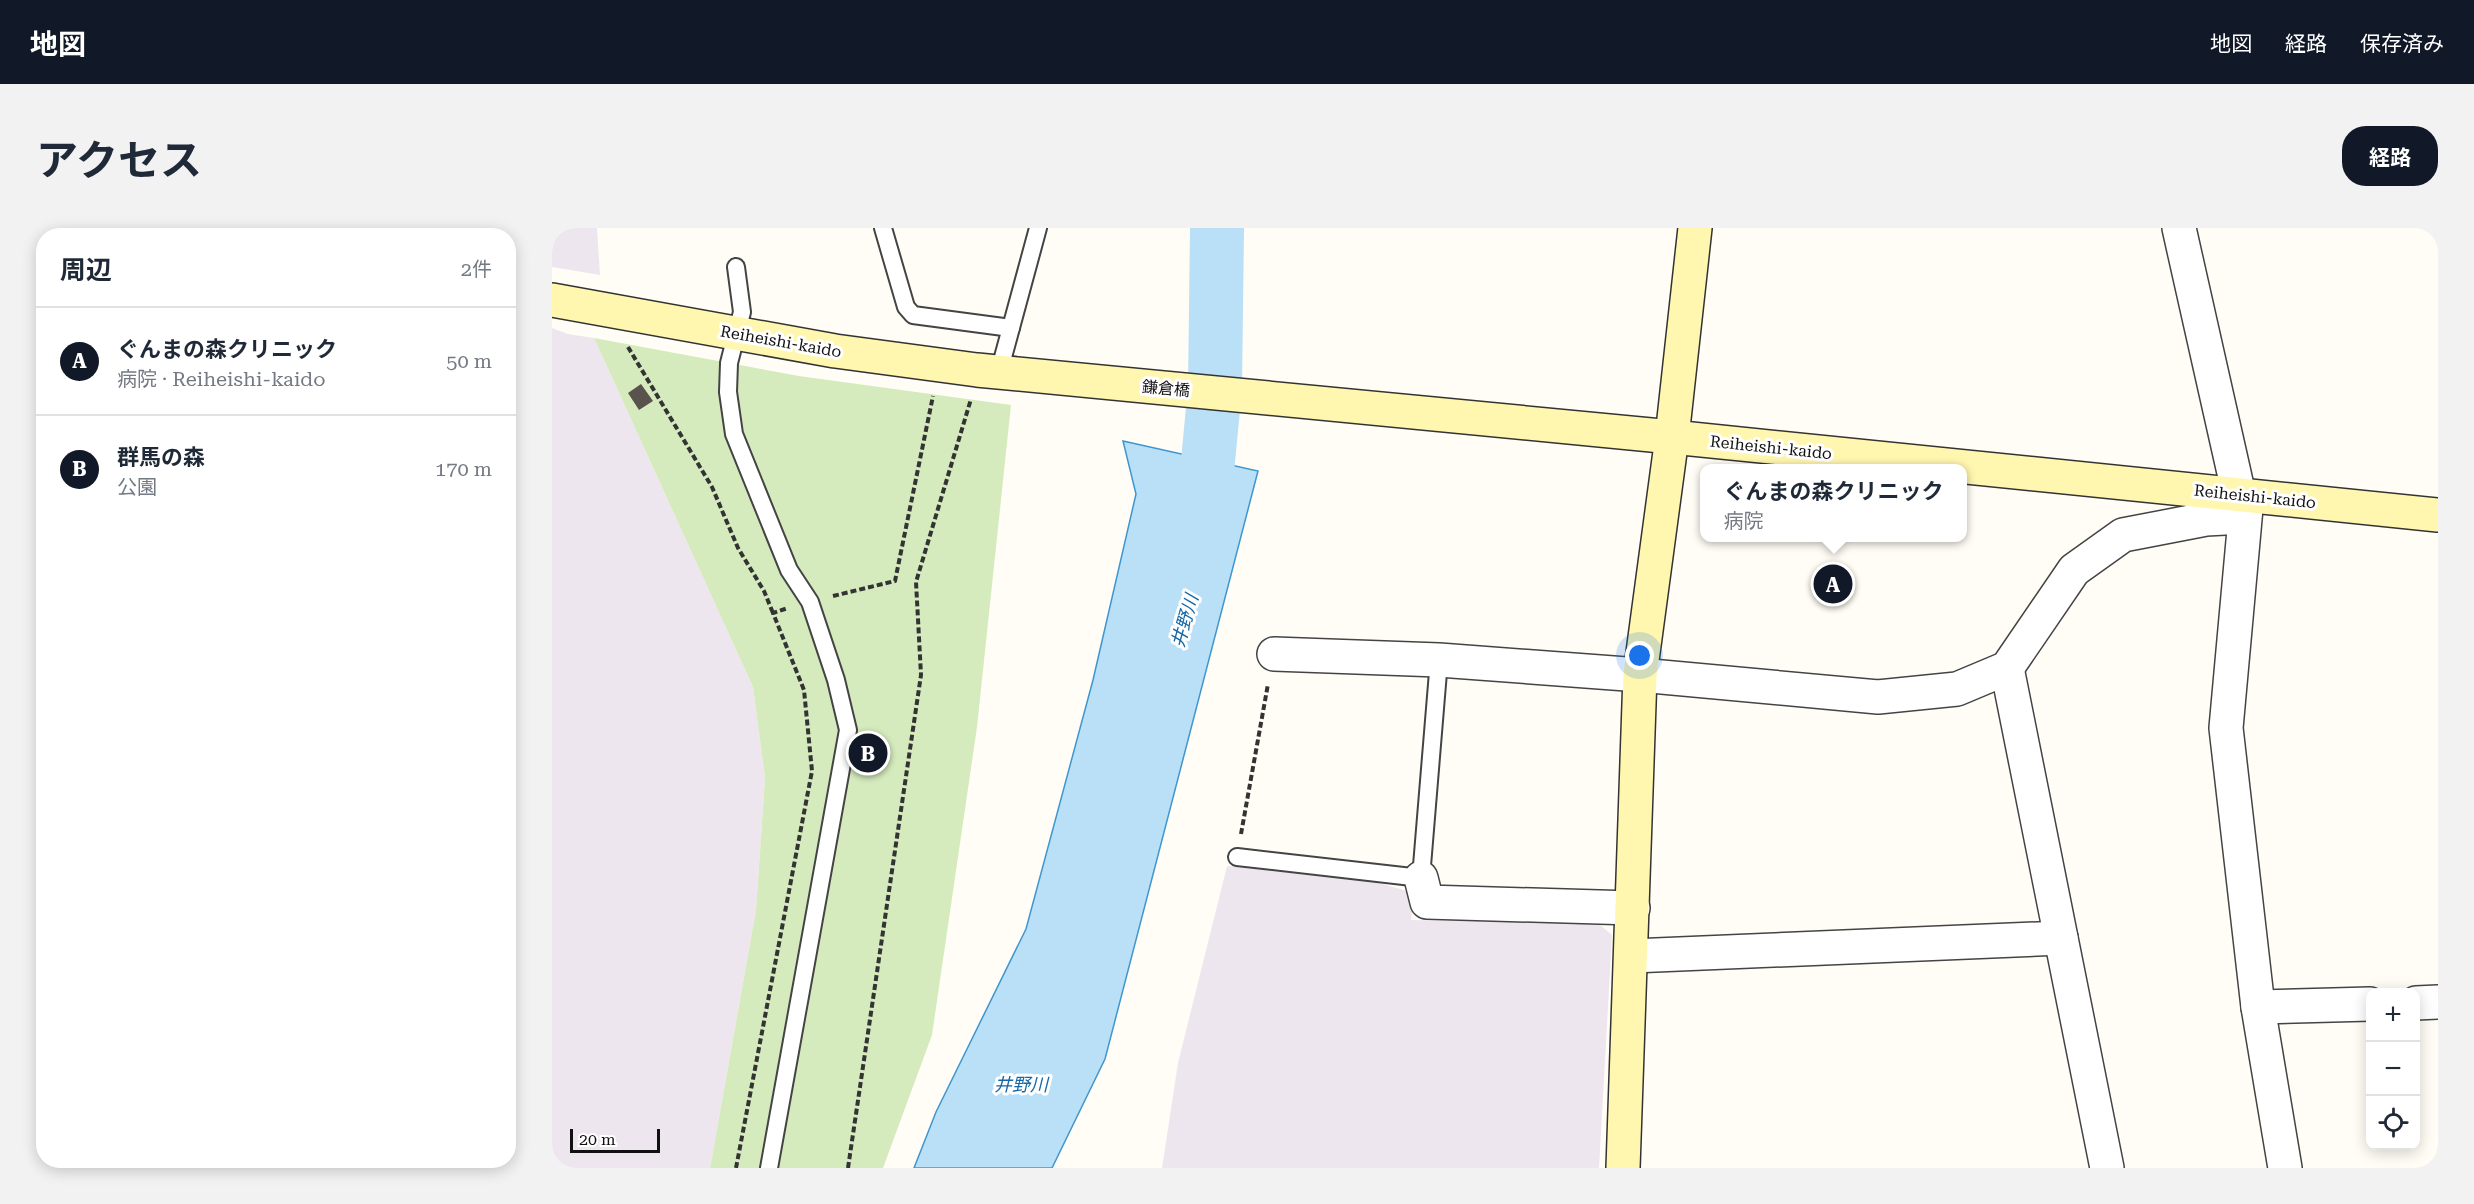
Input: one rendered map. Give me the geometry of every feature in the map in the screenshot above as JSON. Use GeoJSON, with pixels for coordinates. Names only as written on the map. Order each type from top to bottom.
{"type":"FeatureCollection","features":[{"type":"Feature","properties":{"kind":"main road"},"geometry":{"type":"LineString","coordinates":[[1623,1168],[1640,675],[1672,437],[1695,228]]}},
{"type":"Feature","properties":{"kind":"main road","name":"Reiheishi-kaido"},"geometry":{"type":"LineString","coordinates":[[552,300],[835,351],[997,372]]}},
{"type":"Feature","properties":{"kind":"main road","name":"鎌倉橋"},"geometry":{"type":"LineString","coordinates":[[997,372],[1320,402]]}},
{"type":"Feature","properties":{"kind":"main road","name":"Reiheishi-kaido"},"geometry":{"type":"LineString","coordinates":[[1320,402],[1672,437],[1909,464]]}},
{"type":"Feature","properties":{"kind":"main road","name":"Reiheishi-kaido"},"geometry":{"type":"LineString","coordinates":[[1967,471],[2243,502],[2438,515]]}},
{"type":"Feature","properties":{"kind":"street"},"geometry":{"type":"LineString","coordinates":[[2179,228],[2243,502],[2226,728],[2258,1007],[2285,1168]]}},
{"type":"Feature","properties":{"kind":"street"},"geometry":{"type":"LineString","coordinates":[[1274,654],[1439,660],[1640,675],[1878,697],[1958,689],[2007,668],[2074,570],[2123,535],[2206,519],[2243,502]]}},
{"type":"Feature","properties":{"kind":"street"},"geometry":{"type":"LineString","coordinates":[[2007,668],[2107,1168]]}},
{"type":"Feature","properties":{"kind":"street"},"geometry":{"type":"LineString","coordinates":[[1421,879],[1427,902],[1632,908]]}},
{"type":"Feature","properties":{"kind":"street"},"geometry":{"type":"LineString","coordinates":[[1632,956],[2061,938]]}},
{"type":"Feature","properties":{"kind":"street"},"geometry":{"type":"LineString","coordinates":[[2420,1003],[2438,1002]]}},
{"type":"Feature","properties":{"kind":"street"},"geometry":{"type":"LineString","coordinates":[[2258,1007],[2366,1004]]}},
{"type":"Feature","properties":{"kind":"lane"},"geometry":{"type":"LineString","coordinates":[[883,228],[906,307],[913,315],[1011,328]]}},
{"type":"Feature","properties":{"kind":"lane"},"geometry":{"type":"LineString","coordinates":[[997,372],[1038,228]]}},
{"type":"Feature","properties":{"kind":"lane"},"geometry":{"type":"LineString","coordinates":[[736,267],[741,312],[738,333],[729,363],[734,434],[789,570],[810,602],[837,680],[848,730],[769,1168]]}},
{"type":"Feature","properties":{"kind":"lane"},"geometry":{"type":"LineString","coordinates":[[1237,857],[1421,879],[1439,660]]}},
{"type":"Feature","properties":{"kind":"path"},"geometry":{"type":"LineString","coordinates":[[604,308],[712,487],[738,548],[765,591],[773,613]]}},
{"type":"Feature","properties":{"kind":"path"},"geometry":{"type":"LineString","coordinates":[[848,1168],[921,675],[916,582],[997,372]]}},
{"type":"Feature","properties":{"kind":"path"},"geometry":{"type":"LineString","coordinates":[[1237,857],[1274,654]]}},
{"type":"Feature","properties":{"kind":"shaded area"},"geometry":{"type":"Polygon","coordinates":[[[552,228],[597,228],[600,275],[552,267],[552,228]]]}},
{"type":"Feature","properties":{"kind":"shaded area"},"geometry":{"type":"Polygon","coordinates":[[[552,328],[568,334],[594,338],[753,687],[765,778],[756,910],[710,1168],[552,1168],[552,328]]]}},
{"type":"Feature","properties":{"kind":"shaded area"},"geometry":{"type":"Polygon","coordinates":[[[1227,866],[1376,882],[1414,893],[1411,920],[1598,923],[1612,935],[1599,1168],[1162,1168],[1178,1063],[1227,866]]]}},
{"type":"Feature","properties":{"kind":"green space"},"geometry":{"type":"Polygon","coordinates":[[[594,338],[799,376],[1011,405],[977,727],[932,1035],[883,1168],[710,1168],[756,910],[765,778],[753,687],[594,338]]]}},
{"type":"Feature","properties":{"kind":"water","name":"井野川"},"geometry":{"type":"Polygon","coordinates":[[[1123,441],[1258,471],[1105,1059],[1052,1168],[914,1168],[936,1112],[1026,929],[1093,680],[1136,494],[1123,441]]]}},
{"type":"Feature","properties":{"kind":"building"},"geometry":{"type":"Polygon","coordinates":[[[641,384],[653,401],[639,410],[628,393],[641,384]]]}},
{"type":"Feature","properties":{"kind":"waterway","name":"井野川"},"geometry":{"type":"LineString","coordinates":[[1201,534],[1215,388],[1217,228]]}},
{"type":"Feature","properties":{"kind":"place","name":"ぐんまの森クリニック"},"geometry":{"type":"Point","coordinates":[1833,584]}},
{"type":"Feature","properties":{"kind":"place","name":"群馬の森"},"geometry":{"type":"Point","coordinates":[868,753]}}]}
